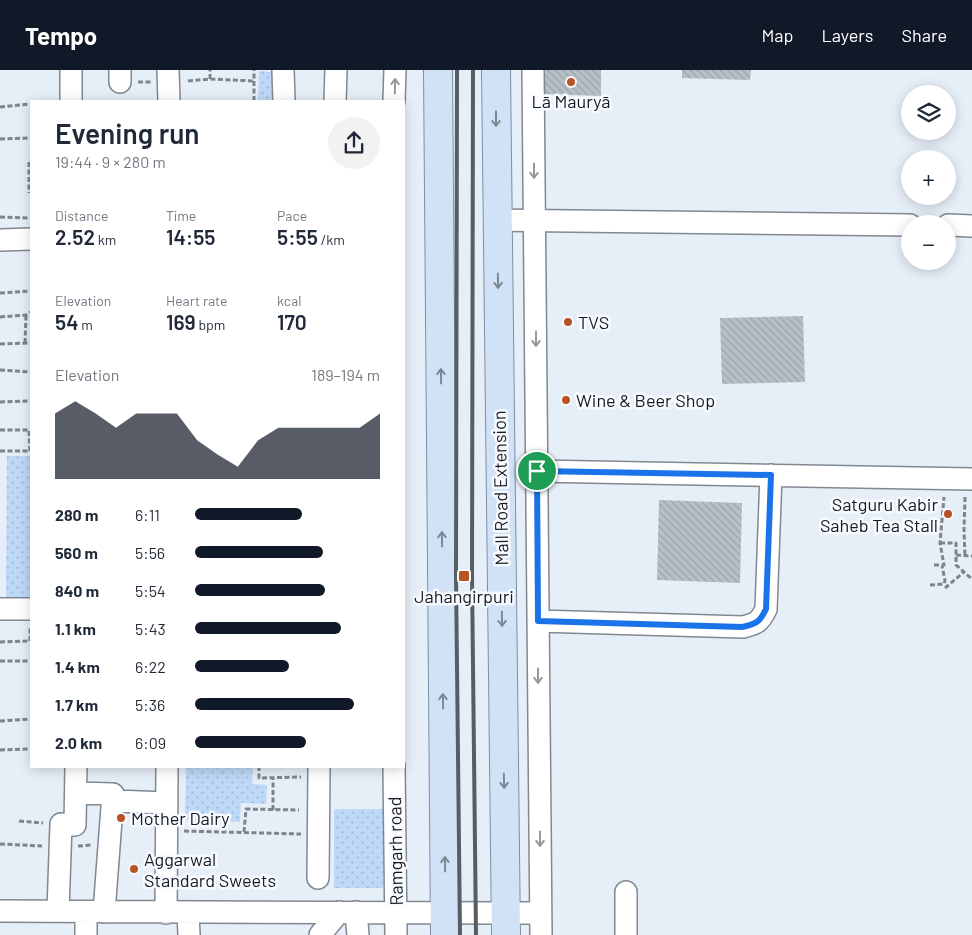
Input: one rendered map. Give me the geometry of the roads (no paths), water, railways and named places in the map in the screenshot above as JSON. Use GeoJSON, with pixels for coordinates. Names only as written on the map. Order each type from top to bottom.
{"type":"FeatureCollection","features":[{"type":"Feature","properties":{"kind":"main road"},"geometry":{"type":"LineString","coordinates":[[438,70],[445,924]]}},
{"type":"Feature","properties":{"kind":"main road","name":"Mall Road Extension"},"geometry":{"type":"LineString","coordinates":[[496,70],[506,924]]}},
{"type":"Feature","properties":{"kind":"street"},"geometry":{"type":"LineString","coordinates":[[71,70],[72,100]]}},
{"type":"Feature","properties":{"kind":"street"},"geometry":{"type":"LineString","coordinates":[[168,70],[169,100]]}},
{"type":"Feature","properties":{"kind":"street"},"geometry":{"type":"LineString","coordinates":[[283,70],[284,100]]}},
{"type":"Feature","properties":{"kind":"street"},"geometry":{"type":"LineString","coordinates":[[335,100],[336,70]]}},
{"type":"Feature","properties":{"kind":"street"},"geometry":{"type":"LineString","coordinates":[[394,100],[395,70]]}},
{"type":"Feature","properties":{"kind":"street"},"geometry":{"type":"LineString","coordinates":[[533,70],[540,935]]}},
{"type":"Feature","properties":{"kind":"street"},"geometry":{"type":"LineString","coordinates":[[497,220],[901,225]]}},
{"type":"Feature","properties":{"kind":"street"},"geometry":{"type":"LineString","coordinates":[[956,225],[972,226]]}},
{"type":"Feature","properties":{"kind":"street"},"geometry":{"type":"LineString","coordinates":[[0,240],[30,239]]}},
{"type":"Feature","properties":{"kind":"street"},"geometry":{"type":"LineString","coordinates":[[0,250],[30,250]]}},
{"type":"Feature","properties":{"kind":"street"},"geometry":{"type":"LineString","coordinates":[[537,471],[970,479]]}},
{"type":"Feature","properties":{"kind":"street"},"geometry":{"type":"LineString","coordinates":[[538,621],[742,627],[754,624],[762,619],[766,609],[771,475]]}},
{"type":"Feature","properties":{"kind":"street"},"geometry":{"type":"LineString","coordinates":[[0,609],[30,608]]}},
{"type":"Feature","properties":{"kind":"street"},"geometry":{"type":"LineString","coordinates":[[58,911],[61,824],[75,825],[76,768]]}},
{"type":"Feature","properties":{"kind":"street"},"geometry":{"type":"LineString","coordinates":[[166,913],[167,768]]}},
{"type":"Feature","properties":{"kind":"street","name":"Ramgarh road"},"geometry":{"type":"LineString","coordinates":[[394,768],[396,935]]}},
{"type":"Feature","properties":{"kind":"street"},"geometry":{"type":"LineString","coordinates":[[318,878],[319,771]]}},
{"type":"Feature","properties":{"kind":"street"},"geometry":{"type":"LineString","coordinates":[[76,793],[113,794],[114,801],[95,912],[86,935]]}},
{"type":"Feature","properties":{"kind":"street"},"geometry":{"type":"LineString","coordinates":[[114,801],[167,803]]}},
{"type":"Feature","properties":{"kind":"street"},"geometry":{"type":"LineString","coordinates":[[626,892],[626,935]]}},
{"type":"Feature","properties":{"kind":"street"},"geometry":{"type":"LineString","coordinates":[[0,911],[166,913],[396,912],[445,924],[506,924],[540,913]]}},
{"type":"Feature","properties":{"kind":"street"},"geometry":{"type":"LineString","coordinates":[[188,912],[189,935]]}},
{"type":"Feature","properties":{"kind":"street"},"geometry":{"type":"LineString","coordinates":[[320,935],[348,912]]}},
{"type":"Feature","properties":{"kind":"street"},"geometry":{"type":"LineString","coordinates":[[348,912],[358,935]]}},
{"type":"Feature","properties":{"kind":"railway"},"geometry":{"type":"LineString","coordinates":[[457,70],[456,576],[460,935]]}},
{"type":"Feature","properties":{"kind":"railway"},"geometry":{"type":"LineString","coordinates":[[473,70],[472,576],[476,935]]}},
{"type":"Feature","properties":{"kind":"place","name":"Lā Mauryā"},"geometry":{"type":"Point","coordinates":[571,82]}},
{"type":"Feature","properties":{"kind":"place","name":"TVS"},"geometry":{"type":"Point","coordinates":[568,322]}},
{"type":"Feature","properties":{"kind":"place","name":"Wine & Beer Shop"},"geometry":{"type":"Point","coordinates":[566,400]}},
{"type":"Feature","properties":{"kind":"place","name":"Satguru Kabir Saheb Tea Stall"},"geometry":{"type":"Point","coordinates":[948,514]}},
{"type":"Feature","properties":{"kind":"place","name":"Jahangirpuri"},"geometry":{"type":"Point","coordinates":[464,576]}},
{"type":"Feature","properties":{"kind":"place","name":"Mother Dairy"},"geometry":{"type":"Point","coordinates":[121,818]}},
{"type":"Feature","properties":{"kind":"place","name":"Aggarwal Standard Sweets"},"geometry":{"type":"Point","coordinates":[134,869]}}]}
